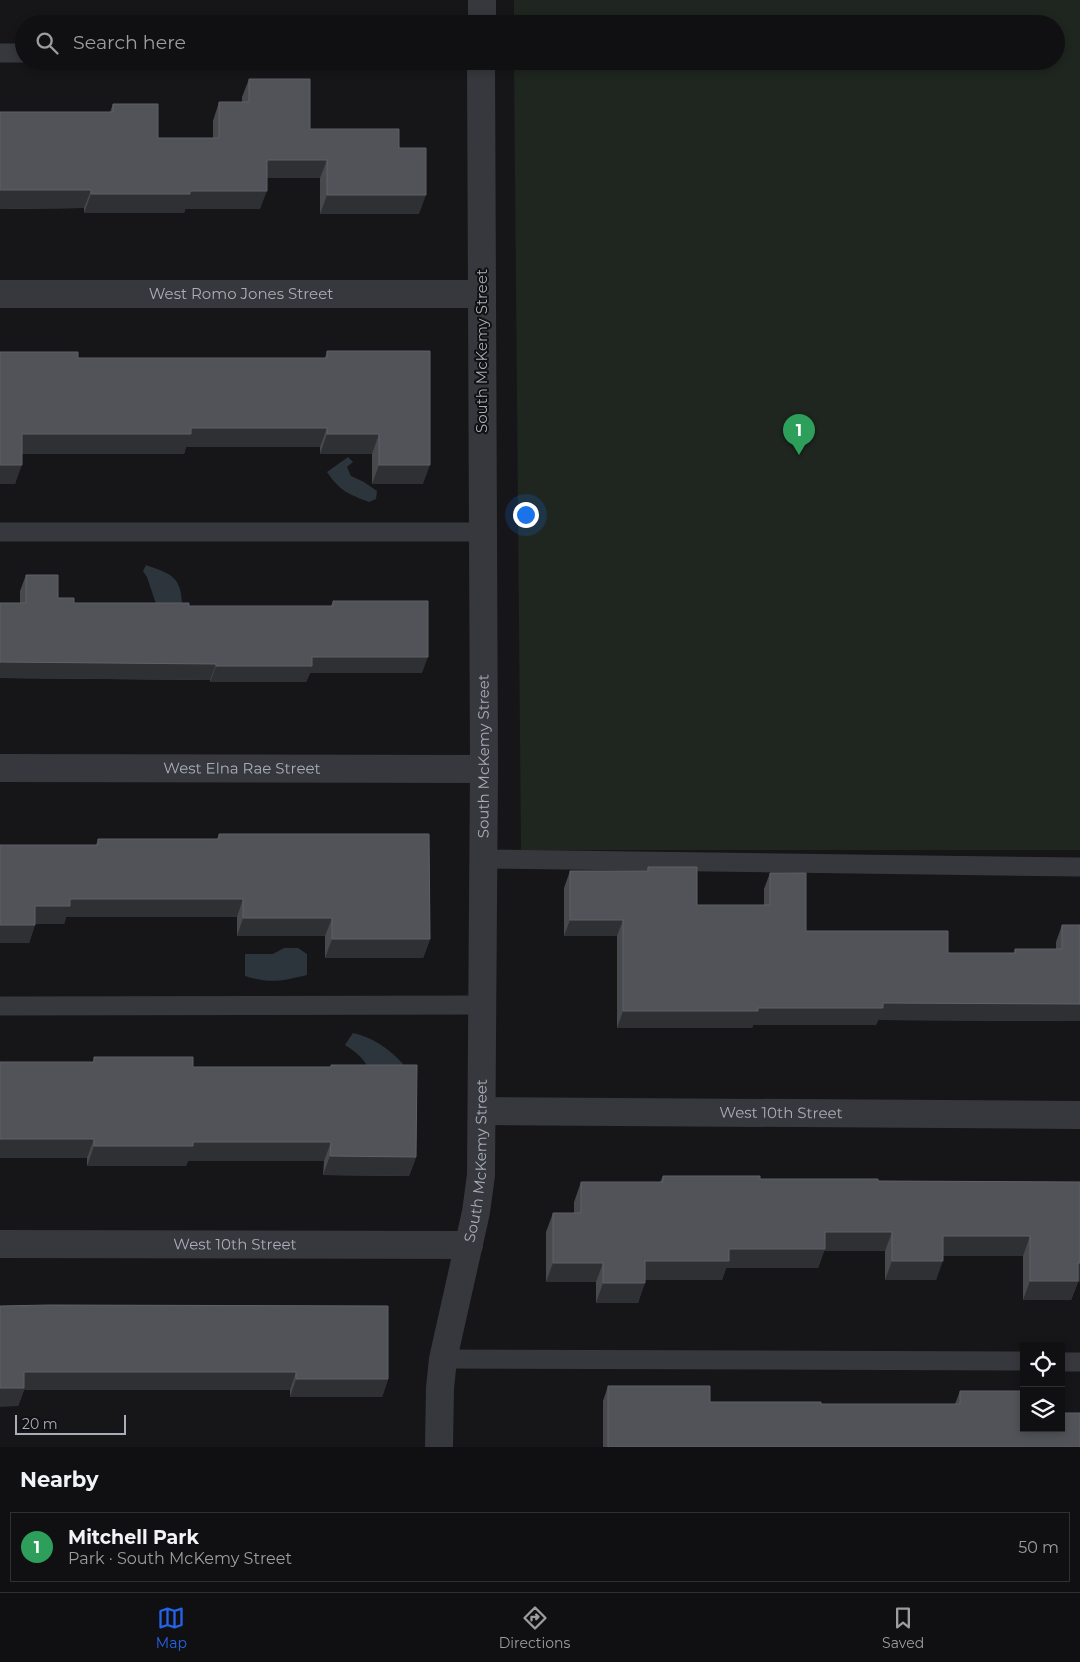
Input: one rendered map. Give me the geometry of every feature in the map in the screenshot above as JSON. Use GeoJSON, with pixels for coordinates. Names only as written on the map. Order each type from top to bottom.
{"type":"FeatureCollection","features":[{"type":"Feature","properties":{"kind":"street"},"geometry":{"type":"LineString","coordinates":[[482,0],[482,15]]}},
{"type":"Feature","properties":{"kind":"street","name":"South McKemy Street"},"geometry":{"type":"LineString","coordinates":[[439,1447],[440,1388],[444,1359],[450,1323],[470,1244],[481,1175],[484,769],[481,70]]}},
{"type":"Feature","properties":{"kind":"street","name":"West Romo Jones Street"},"geometry":{"type":"LineString","coordinates":[[0,294],[481,294]]}},
{"type":"Feature","properties":{"kind":"street","name":"West Elna Rae Street"},"geometry":{"type":"LineString","coordinates":[[0,768],[484,769]]}},
{"type":"Feature","properties":{"kind":"street","name":"West 10th Street"},"geometry":{"type":"LineString","coordinates":[[482,1111],[1080,1115]]}},
{"type":"Feature","properties":{"kind":"street","name":"West 10th Street"},"geometry":{"type":"LineString","coordinates":[[0,1244],[470,1244]]}},
{"type":"Feature","properties":{"kind":"lane"},"geometry":{"type":"LineString","coordinates":[[0,53],[15,53]]}},
{"type":"Feature","properties":{"kind":"lane"},"geometry":{"type":"LineString","coordinates":[[0,532],[483,532]]}},
{"type":"Feature","properties":{"kind":"lane"},"geometry":{"type":"LineString","coordinates":[[484,859],[1080,867]]}},
{"type":"Feature","properties":{"kind":"lane"},"geometry":{"type":"LineString","coordinates":[[0,1006],[482,1005]]}},
{"type":"Feature","properties":{"kind":"lane"},"geometry":{"type":"LineString","coordinates":[[444,1359],[1020,1362]]}},
{"type":"Feature","properties":{"kind":"lane"},"geometry":{"type":"LineString","coordinates":[[1065,1362],[1080,1362]]}},
{"type":"Feature","properties":{"kind":"shaded area"},"geometry":{"type":"Polygon","coordinates":[[[514,0],[1080,0],[1080,850],[521,850],[514,70],[1065,70],[1065,15],[514,15],[514,0]]]}},
{"type":"Feature","properties":{"kind":"shaded area"},"geometry":{"type":"Polygon","coordinates":[[[348,457],[353,462],[347,467],[351,476],[377,491],[376,499],[369,502],[350,494],[340,488],[327,472],[348,457]]]}},
{"type":"Feature","properties":{"kind":"shaded area"},"geometry":{"type":"Polygon","coordinates":[[[146,565],[163,571],[174,578],[180,589],[182,607],[157,607],[147,577],[143,571],[146,565]]]}},
{"type":"Feature","properties":{"kind":"shaded area"},"geometry":{"type":"Polygon","coordinates":[[[284,948],[298,948],[307,954],[307,975],[276,981],[245,976],[245,954],[273,954],[284,948]]]}},
{"type":"Feature","properties":{"kind":"shaded area"},"geometry":{"type":"Polygon","coordinates":[[[353,1033],[380,1044],[403,1064],[398,1069],[372,1074],[361,1057],[345,1045],[353,1033]]]}},
{"type":"Feature","properties":{"kind":"building"},"geometry":{"type":"Polygon","coordinates":[[[249,79],[310,79],[310,129],[399,129],[399,148],[426,148],[426,195],[327,195],[327,160],[267,160],[267,191],[190,191],[190,194],[91,194],[91,190],[0,190],[0,112],[113,112],[113,104],[158,104],[158,138],[219,138],[219,102],[249,102],[249,79]]]}},
{"type":"Feature","properties":{"kind":"building"},"geometry":{"type":"Polygon","coordinates":[[[327,351],[430,351],[430,465],[379,465],[379,434],[327,434],[327,428],[191,428],[191,434],[22,434],[22,465],[0,465],[0,352],[78,352],[78,358],[327,358],[327,351]]]}},
{"type":"Feature","properties":{"kind":"building"},"geometry":{"type":"Polygon","coordinates":[[[26,575],[58,575],[58,598],[74,598],[74,603],[189,603],[189,606],[333,606],[333,601],[428,601],[428,657],[312,657],[312,666],[0,662],[0,603],[26,603],[26,575]]]}},
{"type":"Feature","properties":{"kind":"building"},"geometry":{"type":"Polygon","coordinates":[[[219,834],[429,834],[430,939],[332,939],[332,918],[243,918],[243,899],[70,899],[70,906],[35,906],[35,925],[0,925],[0,845],[98,845],[98,839],[219,839],[219,834]]]}},
{"type":"Feature","properties":{"kind":"building"},"geometry":{"type":"Polygon","coordinates":[[[648,867],[697,867],[697,905],[770,905],[770,873],[806,873],[806,931],[948,931],[948,953],[1015,953],[1015,949],[1062,949],[1062,925],[1080,925],[1080,1004],[883,1003],[883,1008],[758,1008],[758,1011],[623,1011],[623,920],[570,920],[570,871],[648,871],[648,867]]]}},
{"type":"Feature","properties":{"kind":"building"},"geometry":{"type":"Polygon","coordinates":[[[94,1057],[193,1057],[193,1067],[417,1065],[416,1157],[330,1156],[331,1142],[193,1142],[193,1146],[94,1146],[94,1139],[0,1139],[0,1062],[94,1062],[94,1057]]]}},
{"type":"Feature","properties":{"kind":"building"},"geometry":{"type":"Polygon","coordinates":[[[663,1176],[760,1176],[760,1179],[878,1179],[878,1181],[1080,1182],[1080,1263],[1078,1263],[1078,1281],[1030,1281],[1030,1236],[943,1236],[943,1261],[892,1261],[892,1232],[825,1232],[825,1249],[729,1249],[729,1261],[645,1261],[645,1283],[603,1283],[603,1263],[553,1263],[553,1213],[581,1213],[581,1182],[663,1182],[663,1176]]]}},
{"type":"Feature","properties":{"kind":"building"},"geometry":{"type":"Polygon","coordinates":[[[0,1306],[388,1306],[388,1379],[296,1379],[296,1372],[24,1372],[24,1388],[0,1388],[0,1306]]]}},
{"type":"Feature","properties":{"kind":"building"},"geometry":{"type":"Polygon","coordinates":[[[608,1386],[710,1386],[710,1402],[821,1402],[821,1404],[960,1404],[960,1391],[1020,1391],[1020,1432],[1065,1432],[1065,1413],[1080,1413],[1080,1447],[608,1447],[608,1386]]]}},
{"type":"Feature","properties":{"kind":"place","name":"Mitchell Park"},"geometry":{"type":"Point","coordinates":[799,455]}}]}
